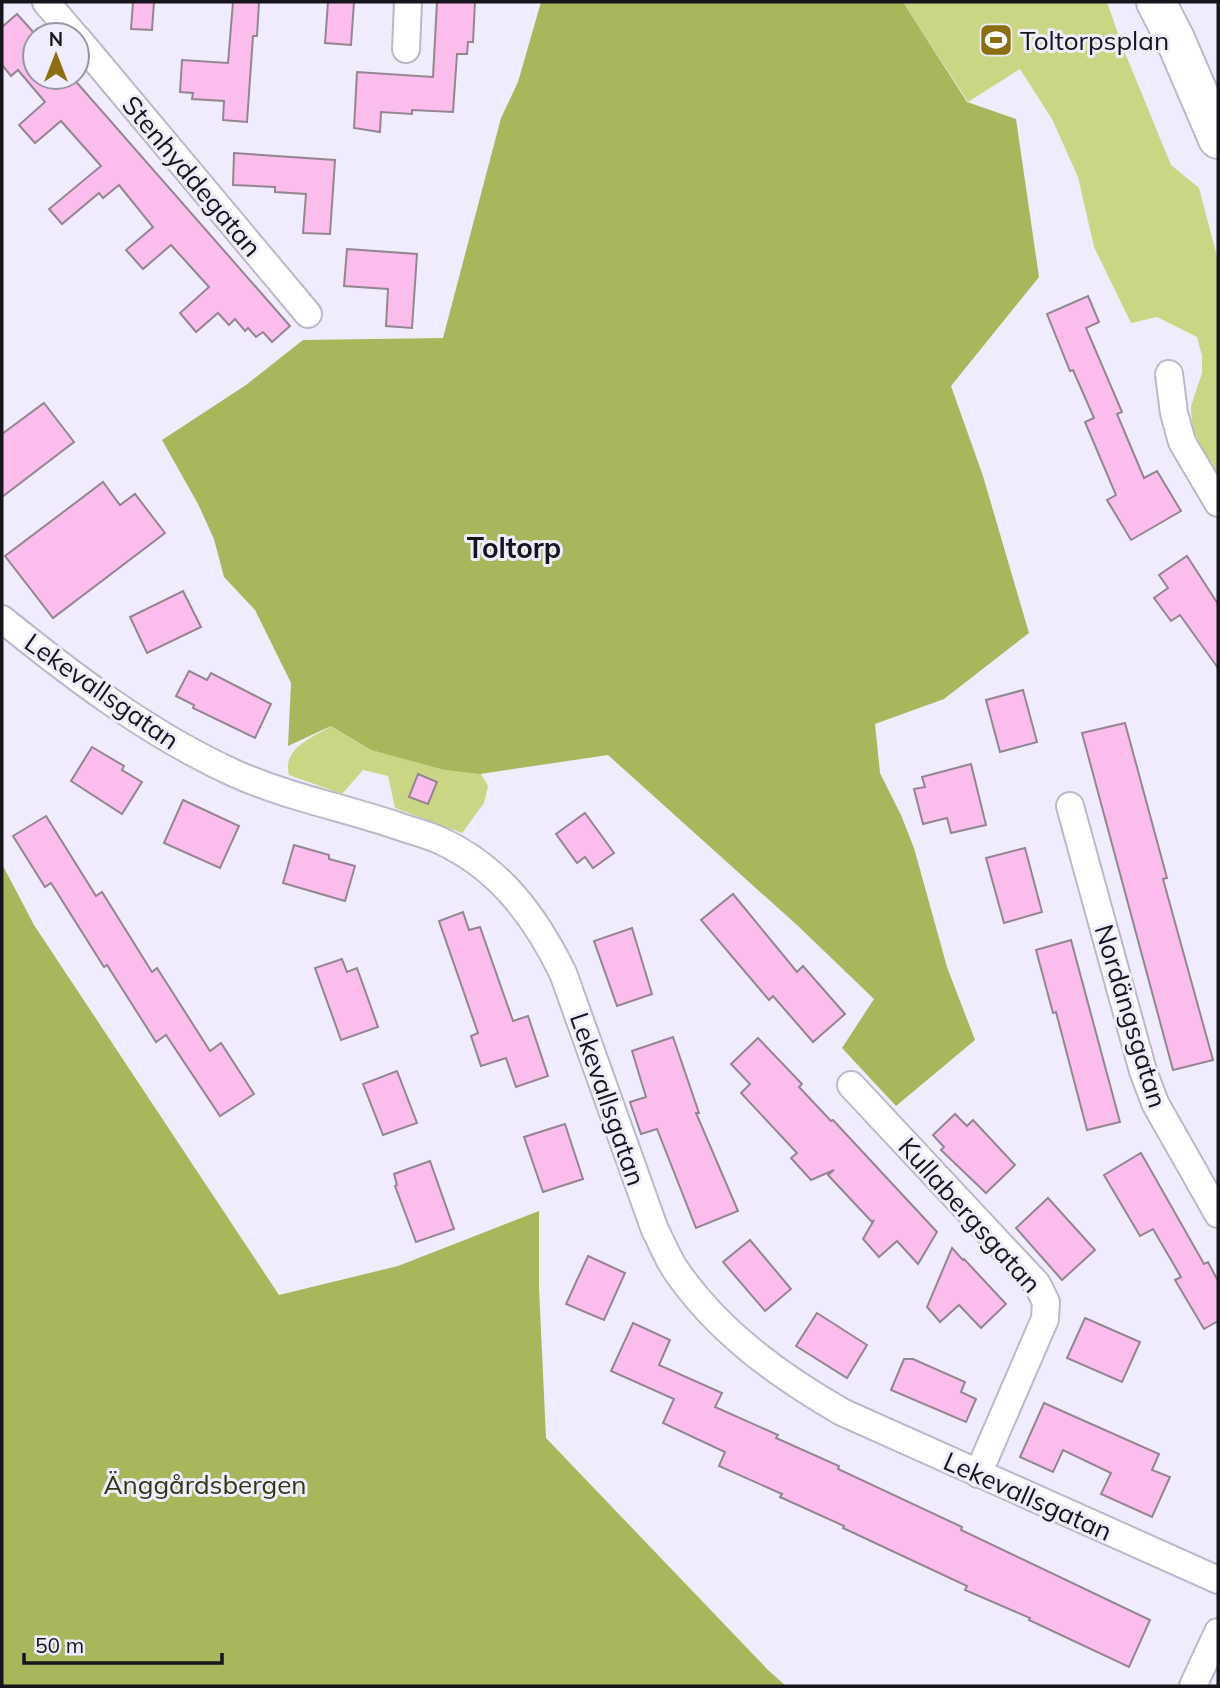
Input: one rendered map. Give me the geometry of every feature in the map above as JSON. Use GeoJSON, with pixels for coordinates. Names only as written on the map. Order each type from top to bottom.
{"type":"FeatureCollection","features":[{"type":"Feature","properties":{"kind":"street","name":"Stenhyddegatan"},"geometry":{"type":"LineString","coordinates":[[46,2],[62,21]]}},
{"type":"Feature","properties":{"kind":"street"},"geometry":{"type":"LineString","coordinates":[[406,49],[408,2]]}},
{"type":"Feature","properties":{"kind":"street"},"geometry":{"type":"LineString","coordinates":[[1156,2],[1218,139]]}},
{"type":"Feature","properties":{"kind":"street","name":"Stenhyddegatan"},"geometry":{"type":"LineString","coordinates":[[91,55],[308,314]]}},
{"type":"Feature","properties":{"kind":"street"},"geometry":{"type":"LineString","coordinates":[[1170,374],[1174,413],[1182,442],[1218,503]]}},
{"type":"Feature","properties":{"kind":"street","name":"Lekevallsgatan"},"geometry":{"type":"LineString","coordinates":[[2,619],[117,708],[188,751],[291,795],[439,839],[471,858],[498,880],[526,908],[545,936],[564,973],[655,1230],[674,1267],[699,1301],[730,1333],[767,1364],[803,1390],[842,1412],[1218,1580]]}},
{"type":"Feature","properties":{"kind":"street","name":"Nordängsgatan"},"geometry":{"type":"LineString","coordinates":[[1070,806],[1143,1071],[1155,1103],[1218,1214]]}},
{"type":"Feature","properties":{"kind":"street","name":"Kullabergsgatan"},"geometry":{"type":"LineString","coordinates":[[851,1085],[1037,1284],[1046,1302],[1045,1319],[978,1474]]}},
{"type":"Feature","properties":{"kind":"street"},"geometry":{"type":"LineString","coordinates":[[1193,1686],[1218,1632]]}},
{"type":"Feature","properties":{"kind":"green space"},"geometry":{"type":"Polygon","coordinates":[[[541,2],[903,2],[967,102],[1016,119],[1039,277],[951,386],[983,476],[1029,633],[944,699],[875,724],[880,773],[914,848],[947,967],[975,1040],[896,1106],[842,1048],[874,999],[798,926],[608,755],[480,774],[444,770],[371,750],[331,726],[288,746],[291,683],[255,610],[224,577],[214,539],[198,504],[162,440],[246,385],[303,340],[443,338],[501,118],[518,82],[541,2]]]}},
{"type":"Feature","properties":{"kind":"green space"},"geometry":{"type":"Polygon","coordinates":[[[903,2],[1107,2],[1171,165],[1199,188],[1218,260],[1218,479],[1192,428],[1191,406],[1202,373],[1202,356],[1197,337],[1157,317],[1131,323],[1094,247],[1078,177],[1052,119],[1020,69],[968,102],[903,2]]]}},
{"type":"Feature","properties":{"kind":"green space"},"geometry":{"type":"Polygon","coordinates":[[[331,726],[371,750],[444,770],[481,774],[488,786],[484,803],[462,833],[395,808],[388,776],[363,770],[342,794],[289,775],[288,766],[294,751],[331,726]]]}},
{"type":"Feature","properties":{"kind":"green space","name":"Änggårdsbergen"},"geometry":{"type":"Polygon","coordinates":[[[2,864],[34,925],[279,1295],[398,1266],[539,1211],[539,1288],[546,1438],[786,1686],[2,1686],[2,864]]]}},
{"type":"Feature","properties":{"kind":"building"},"geometry":{"type":"Polygon","coordinates":[[[133,2],[154,2],[152,30],[131,29],[133,2]]]}},
{"type":"Feature","properties":{"kind":"building"},"geometry":{"type":"Polygon","coordinates":[[[233,2],[259,2],[257,36],[253,36],[247,122],[223,120],[224,101],[192,99],[193,93],[180,92],[182,60],[228,63],[233,2]]]}},
{"type":"Feature","properties":{"kind":"building"},"geometry":{"type":"Polygon","coordinates":[[[328,2],[354,2],[351,45],[325,43],[328,2]]]}},
{"type":"Feature","properties":{"kind":"building"},"geometry":{"type":"Polygon","coordinates":[[[437,2],[475,2],[473,42],[468,42],[467,54],[457,54],[453,112],[381,112],[380,132],[354,128],[357,72],[433,77],[437,2]]]}},
{"type":"Feature","properties":{"kind":"building"},"geometry":{"type":"Polygon","coordinates":[[[17,14],[23,21],[21,21],[21,74],[18,70],[11,76],[2,65],[2,27],[17,14]]]}},
{"type":"Feature","properties":{"kind":"building"},"geometry":{"type":"Polygon","coordinates":[[[36,91],[84,91],[290,326],[272,342],[263,332],[256,337],[248,328],[245,331],[235,319],[229,325],[218,313],[196,332],[180,313],[209,287],[171,245],[143,269],[126,250],[153,227],[119,185],[103,198],[99,193],[62,224],[49,209],[101,166],[61,121],[35,143],[19,125],[45,102],[36,91]]]}},
{"type":"Feature","properties":{"kind":"building"},"geometry":{"type":"Polygon","coordinates":[[[234,153],[335,160],[330,234],[303,233],[306,194],[275,192],[275,187],[233,185],[234,153]]]}},
{"type":"Feature","properties":{"kind":"building"},"geometry":{"type":"Polygon","coordinates":[[[347,249],[417,254],[412,328],[386,326],[388,289],[344,286],[347,249]]]}},
{"type":"Feature","properties":{"kind":"building"},"geometry":{"type":"Polygon","coordinates":[[[1088,296],[1099,322],[1086,328],[1122,412],[1117,414],[1144,478],[1157,471],[1181,511],[1131,540],[1107,500],[1116,495],[1085,422],[1094,418],[1073,370],[1070,371],[1047,314],[1088,296]]]}},
{"type":"Feature","properties":{"kind":"building"},"geometry":{"type":"Polygon","coordinates":[[[44,403],[74,442],[2,497],[2,434],[44,403]]]}},
{"type":"Feature","properties":{"kind":"building"},"geometry":{"type":"Polygon","coordinates":[[[103,482],[120,505],[135,494],[165,533],[53,618],[5,556],[103,482]]]}},
{"type":"Feature","properties":{"kind":"building"},"geometry":{"type":"Polygon","coordinates":[[[1187,556],[1218,604],[1218,668],[1180,615],[1171,621],[1154,598],[1168,588],[1159,575],[1187,556]]]}},
{"type":"Feature","properties":{"kind":"building"},"geometry":{"type":"Polygon","coordinates":[[[183,591],[201,627],[147,653],[130,617],[183,591]]]}},
{"type":"Feature","properties":{"kind":"building"},"geometry":{"type":"Polygon","coordinates":[[[189,671],[207,680],[211,673],[271,704],[255,738],[193,708],[194,705],[176,696],[189,671]]]}},
{"type":"Feature","properties":{"kind":"building"},"geometry":{"type":"Polygon","coordinates":[[[1023,690],[1037,742],[1000,752],[986,700],[1023,690]]]}},
{"type":"Feature","properties":{"kind":"building"},"geometry":{"type":"Polygon","coordinates":[[[1125,723],[1167,878],[1163,879],[1213,1060],[1173,1070],[1082,733],[1125,723]]]}},
{"type":"Feature","properties":{"kind":"building"},"geometry":{"type":"Polygon","coordinates":[[[92,747],[124,766],[122,770],[142,782],[122,814],[71,781],[92,747]]]}},
{"type":"Feature","properties":{"kind":"building"},"geometry":{"type":"Polygon","coordinates":[[[971,764],[986,825],[951,833],[947,818],[923,824],[914,789],[925,787],[922,777],[971,764]]]}},
{"type":"Feature","properties":{"kind":"building"},"geometry":{"type":"Polygon","coordinates":[[[418,774],[437,782],[428,804],[409,797],[418,774]]]}},
{"type":"Feature","properties":{"kind":"building"},"geometry":{"type":"Polygon","coordinates":[[[183,800],[239,826],[220,868],[164,843],[183,800]]]}},
{"type":"Feature","properties":{"kind":"building"},"geometry":{"type":"Polygon","coordinates":[[[585,813],[614,853],[593,868],[585,857],[577,863],[556,834],[585,813]]]}},
{"type":"Feature","properties":{"kind":"building"},"geometry":{"type":"Polygon","coordinates":[[[46,816],[96,896],[102,892],[152,972],[157,968],[210,1051],[221,1043],[254,1094],[220,1116],[166,1035],[156,1042],[51,883],[45,887],[13,836],[46,816]]]}},
{"type":"Feature","properties":{"kind":"building"},"geometry":{"type":"Polygon","coordinates":[[[294,845],[355,866],[345,901],[283,883],[294,845]]]}},
{"type":"Feature","properties":{"kind":"building"},"geometry":{"type":"Polygon","coordinates":[[[1025,848],[1042,912],[1004,923],[986,858],[1025,848]]]}},
{"type":"Feature","properties":{"kind":"building"},"geometry":{"type":"Polygon","coordinates":[[[733,894],[797,972],[803,966],[845,1014],[813,1042],[773,996],[769,1000],[701,920],[733,894]]]}},
{"type":"Feature","properties":{"kind":"building"},"geometry":{"type":"Polygon","coordinates":[[[463,912],[469,930],[480,927],[513,1021],[528,1016],[548,1076],[516,1087],[506,1058],[481,1066],[471,1036],[478,1033],[439,921],[463,912]]]}},
{"type":"Feature","properties":{"kind":"building"},"geometry":{"type":"Polygon","coordinates":[[[632,928],[652,994],[617,1006],[594,941],[632,928]]]}},
{"type":"Feature","properties":{"kind":"building"},"geometry":{"type":"Polygon","coordinates":[[[1071,940],[1120,1122],[1087,1130],[1056,1012],[1053,1013],[1036,950],[1071,940]]]}},
{"type":"Feature","properties":{"kind":"building"},"geometry":{"type":"Polygon","coordinates":[[[342,959],[347,972],[357,968],[378,1027],[341,1040],[315,968],[342,959]]]}},
{"type":"Feature","properties":{"kind":"building"},"geometry":{"type":"Polygon","coordinates":[[[673,1037],[699,1113],[696,1113],[738,1211],[696,1228],[657,1129],[641,1134],[630,1102],[646,1097],[632,1051],[673,1037]]]}},
{"type":"Feature","properties":{"kind":"building"},"geometry":{"type":"Polygon","coordinates":[[[758,1038],[802,1084],[799,1087],[937,1232],[918,1264],[897,1241],[879,1257],[863,1239],[874,1220],[872,1222],[828,1175],[834,1170],[811,1180],[791,1158],[797,1153],[741,1093],[750,1084],[731,1064],[758,1038]]]}},
{"type":"Feature","properties":{"kind":"building"},"geometry":{"type":"Polygon","coordinates":[[[397,1071],[417,1123],[383,1135],[363,1084],[397,1071]]]}},
{"type":"Feature","properties":{"kind":"building"},"geometry":{"type":"Polygon","coordinates":[[[955,1114],[967,1126],[973,1120],[1015,1165],[986,1193],[941,1150],[944,1147],[933,1135],[955,1114]]]}},
{"type":"Feature","properties":{"kind":"building"},"geometry":{"type":"Polygon","coordinates":[[[565,1124],[583,1179],[543,1192],[524,1137],[565,1124]]]}},
{"type":"Feature","properties":{"kind":"building"},"geometry":{"type":"Polygon","coordinates":[[[1141,1153],[1204,1264],[1208,1262],[1218,1281],[1218,1321],[1204,1329],[1175,1280],[1181,1277],[1153,1229],[1140,1236],[1104,1175],[1141,1153]]]}},
{"type":"Feature","properties":{"kind":"building"},"geometry":{"type":"Polygon","coordinates":[[[430,1161],[454,1229],[416,1242],[395,1186],[394,1174],[430,1161]]]}},
{"type":"Feature","properties":{"kind":"building"},"geometry":{"type":"Polygon","coordinates":[[[1048,1198],[1095,1250],[1062,1280],[1016,1228],[1048,1198]]]}},
{"type":"Feature","properties":{"kind":"building"},"geometry":{"type":"Polygon","coordinates":[[[750,1240],[791,1289],[765,1311],[723,1262],[750,1240]]]}},
{"type":"Feature","properties":{"kind":"building"},"geometry":{"type":"Polygon","coordinates":[[[952,1248],[1006,1304],[981,1328],[959,1305],[940,1322],[927,1307],[952,1248]]]}},
{"type":"Feature","properties":{"kind":"building"},"geometry":{"type":"Polygon","coordinates":[[[588,1256],[625,1273],[604,1320],[566,1304],[588,1256]]]}},
{"type":"Feature","properties":{"kind":"building"},"geometry":{"type":"Polygon","coordinates":[[[817,1313],[867,1345],[847,1378],[796,1346],[817,1313]]]}},
{"type":"Feature","properties":{"kind":"building"},"geometry":{"type":"Polygon","coordinates":[[[1085,1318],[1140,1342],[1122,1382],[1067,1358],[1085,1318]]]}},
{"type":"Feature","properties":{"kind":"building"},"geometry":{"type":"Polygon","coordinates":[[[633,1323],[670,1340],[659,1365],[722,1393],[715,1407],[778,1435],[776,1438],[839,1466],[838,1469],[1150,1620],[1129,1667],[1029,1620],[1030,1618],[965,1590],[967,1586],[780,1497],[782,1494],[719,1466],[725,1452],[663,1423],[674,1399],[611,1371],[633,1323]]]}},
{"type":"Feature","properties":{"kind":"building"},"geometry":{"type":"Polygon","coordinates":[[[904,1359],[913,1359],[965,1382],[961,1392],[976,1399],[966,1422],[891,1390],[904,1359]]]}},
{"type":"Feature","properties":{"kind":"building"},"geometry":{"type":"Polygon","coordinates":[[[1044,1403],[1159,1454],[1152,1470],[1170,1477],[1152,1517],[1101,1494],[1111,1473],[1063,1450],[1053,1472],[1020,1457],[1044,1403]]]}},
{"type":"Feature","properties":{"kind":"place","name":"Toltorpsplan"},"geometry":{"type":"Point","coordinates":[996,40]}},
{"type":"Feature","properties":{"kind":"district","name":"Toltorp"},"geometry":{"type":"Point","coordinates":[514,547]}}]}
